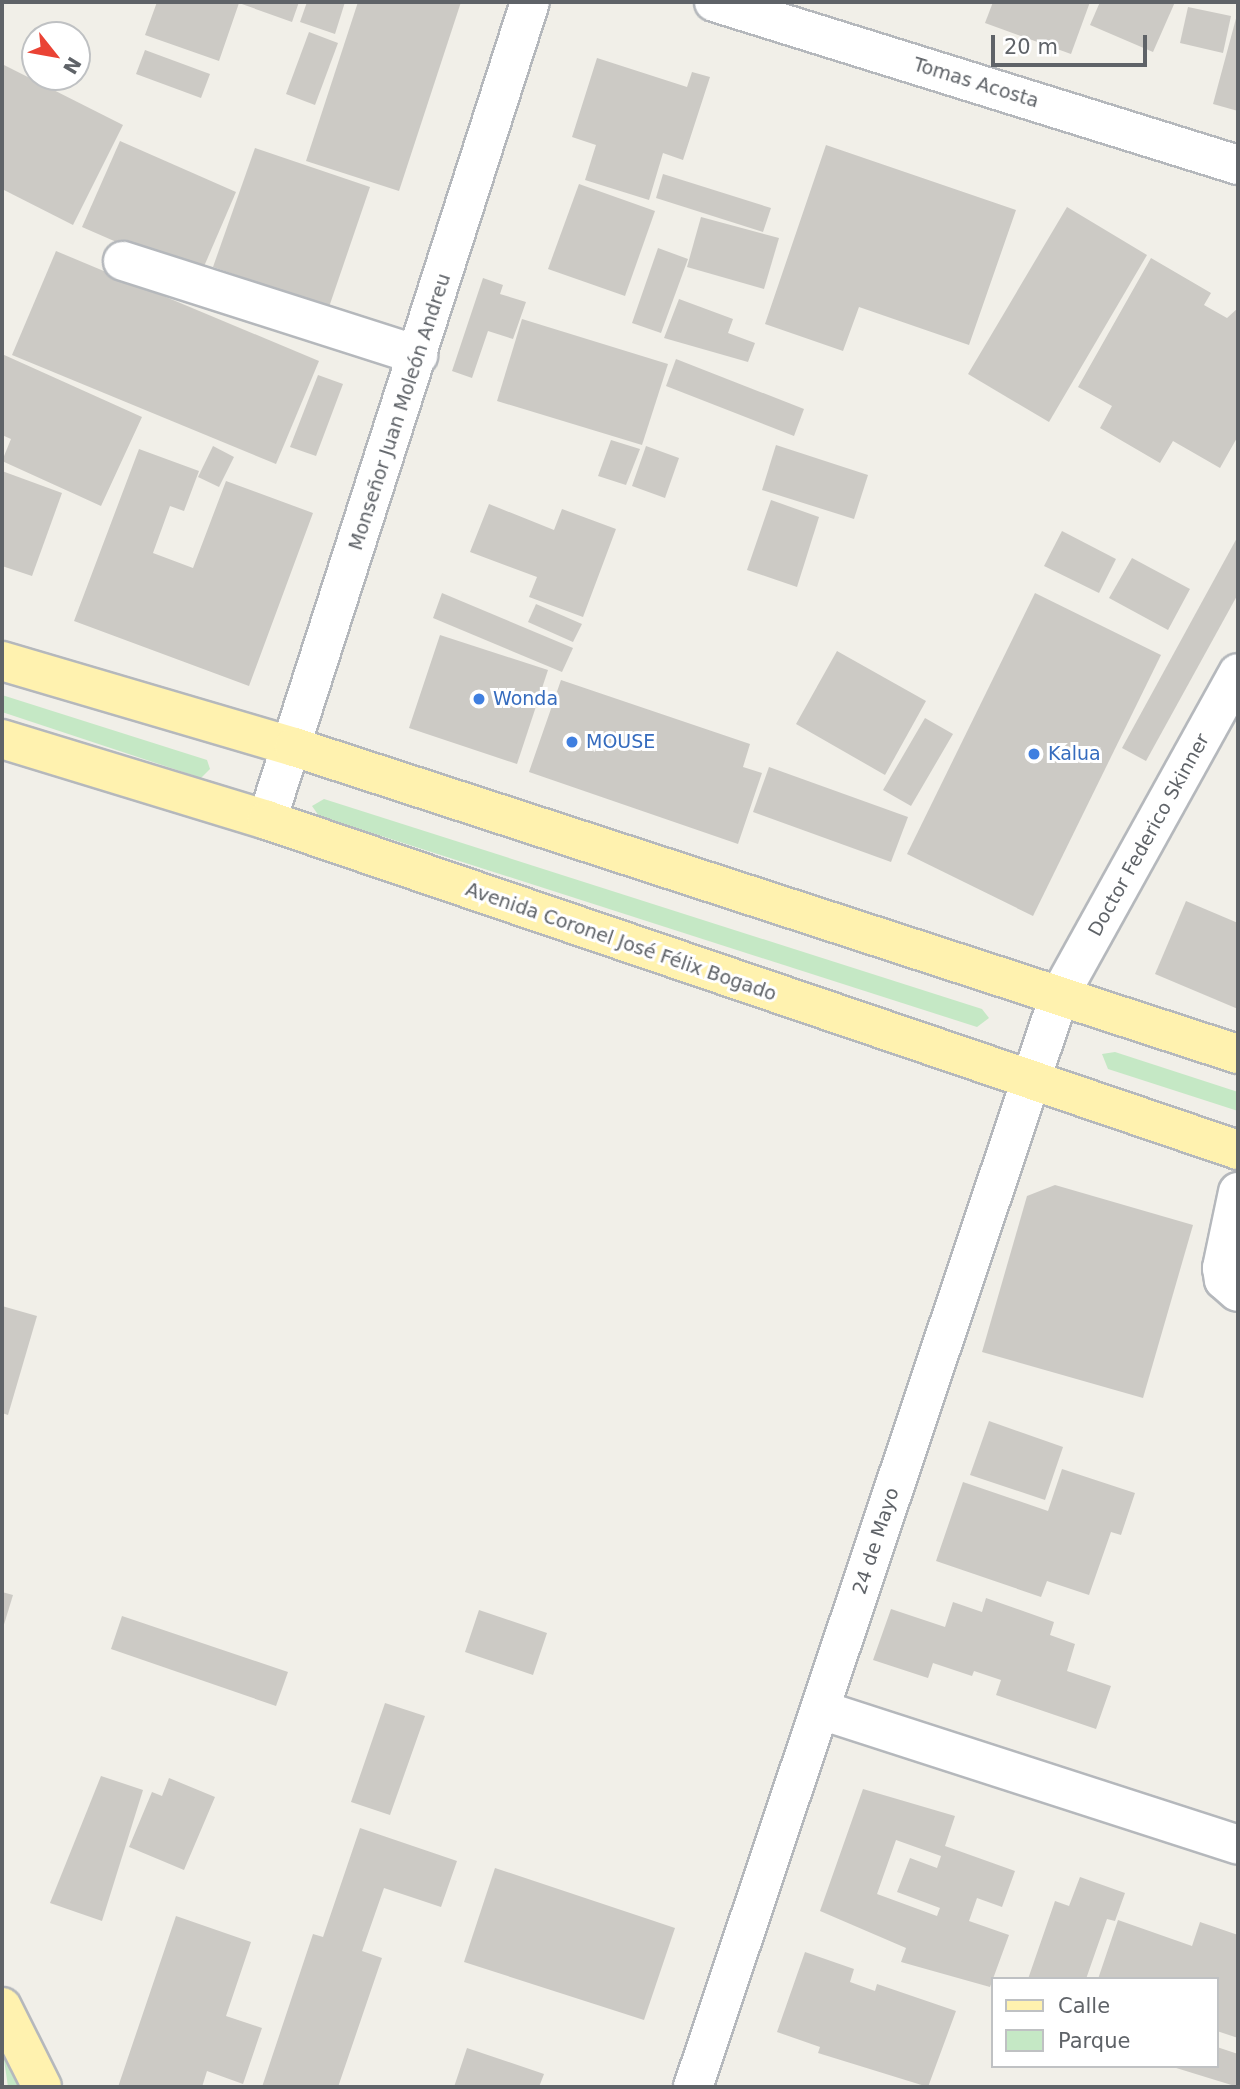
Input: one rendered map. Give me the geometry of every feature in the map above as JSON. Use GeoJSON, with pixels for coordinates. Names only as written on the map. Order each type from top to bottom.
{"type":"FeatureCollection","features":[{"type":"Feature","properties":{"kind":"main road"},"geometry":{"type":"LineString","coordinates":[[2,661],[294,747],[1238,1054]]}},
{"type":"Feature","properties":{"kind":"main road","name":"Avenida Coronel José Félix Bogado"},"geometry":{"type":"LineString","coordinates":[[2,739],[267,820],[1026,1082],[1238,1150]]}},
{"type":"Feature","properties":{"kind":"main road"},"geometry":{"type":"LineString","coordinates":[[2,2007],[42,2087]]}},
{"type":"Feature","properties":{"kind":"street","name":"Monseñor Juan Moleón Andreu"},"geometry":{"type":"LineString","coordinates":[[267,820],[294,747],[530,2]]}},
{"type":"Feature","properties":{"kind":"street","name":"Tomas Acosta"},"geometry":{"type":"LineString","coordinates":[[714,2],[1238,165]]}},
{"type":"Feature","properties":{"kind":"street"},"geometry":{"type":"LineString","coordinates":[[122,261],[418,355]]}},
{"type":"Feature","properties":{"kind":"street","name":"Doctor Federico Skinner"},"geometry":{"type":"LineString","coordinates":[[1059,996],[1238,673]]}},
{"type":"Feature","properties":{"kind":"street","name":"24 de Mayo"},"geometry":{"type":"LineString","coordinates":[[693,2087],[821,1710],[1026,1082],[1059,996]]}},
{"type":"Feature","properties":{"kind":"street"},"geometry":{"type":"LineString","coordinates":[[1238,1192],[1222,1268],[1224,1280],[1238,1292]]}},
{"type":"Feature","properties":{"kind":"street"},"geometry":{"type":"LineString","coordinates":[[821,1710],[1238,1845]]}},
{"type":"Feature","properties":{"kind":"green space"},"geometry":{"type":"Polygon","coordinates":[[[2,695],[207,760],[210,769],[201,778],[2,712],[2,695]]]}},
{"type":"Feature","properties":{"kind":"green space"},"geometry":{"type":"Polygon","coordinates":[[[324,799],[982,1009],[989,1018],[977,1027],[319,816],[312,806],[324,799]]]}},
{"type":"Feature","properties":{"kind":"green space"},"geometry":{"type":"Polygon","coordinates":[[[1115,1052],[1238,1092],[1238,1111],[1108,1069],[1102,1054],[1115,1052]]]}},
{"type":"Feature","properties":{"kind":"green space"},"geometry":{"type":"Polygon","coordinates":[[[2,2046],[23,2087],[8,2087],[2,2046]]]}},
{"type":"Feature","properties":{"kind":"building"},"geometry":{"type":"Polygon","coordinates":[[[157,2],[299,2],[292,22],[239,3],[219,61],[145,35],[157,2]]]}},
{"type":"Feature","properties":{"kind":"building"},"geometry":{"type":"Polygon","coordinates":[[[307,2],[345,2],[335,34],[300,22],[307,2]]]}},
{"type":"Feature","properties":{"kind":"building"},"geometry":{"type":"Polygon","coordinates":[[[358,2],[461,2],[399,191],[306,161],[358,2]]]}},
{"type":"Feature","properties":{"kind":"building"},"geometry":{"type":"Polygon","coordinates":[[[993,2],[1090,2],[1071,54],[985,23],[993,2]]]}},
{"type":"Feature","properties":{"kind":"building"},"geometry":{"type":"Polygon","coordinates":[[[1100,2],[1175,2],[1153,52],[1090,25],[1100,2]]]}},
{"type":"Feature","properties":{"kind":"building"},"geometry":{"type":"Polygon","coordinates":[[[1188,7],[1231,16],[1223,53],[1180,43],[1188,7]]]}},
{"type":"Feature","properties":{"kind":"building"},"geometry":{"type":"Polygon","coordinates":[[[1238,11],[1238,111],[1213,104],[1238,11]]]}},
{"type":"Feature","properties":{"kind":"building"},"geometry":{"type":"Polygon","coordinates":[[[309,32],[338,43],[315,105],[286,94],[309,32]]]}},
{"type":"Feature","properties":{"kind":"building"},"geometry":{"type":"Polygon","coordinates":[[[145,50],[210,74],[201,98],[136,74],[145,50]]]}},
{"type":"Feature","properties":{"kind":"building"},"geometry":{"type":"Polygon","coordinates":[[[597,58],[687,87],[692,72],[710,77],[683,160],[663,153],[649,200],[585,180],[596,145],[572,137],[597,58]]]}},
{"type":"Feature","properties":{"kind":"building"},"geometry":{"type":"Polygon","coordinates":[[[2,64],[21,74],[21,91],[56,91],[123,125],[73,225],[2,189],[2,64]]]}},
{"type":"Feature","properties":{"kind":"building"},"geometry":{"type":"Polygon","coordinates":[[[120,141],[236,192],[199,278],[82,227],[120,141]]]}},
{"type":"Feature","properties":{"kind":"building"},"geometry":{"type":"Polygon","coordinates":[[[826,145],[1016,210],[969,345],[859,307],[843,351],[765,324],[826,145]]]}},
{"type":"Feature","properties":{"kind":"building"},"geometry":{"type":"Polygon","coordinates":[[[255,148],[370,187],[329,307],[213,267],[255,148]]]}},
{"type":"Feature","properties":{"kind":"building"},"geometry":{"type":"Polygon","coordinates":[[[663,174],[771,208],[763,232],[656,198],[663,174]]]}},
{"type":"Feature","properties":{"kind":"building"},"geometry":{"type":"Polygon","coordinates":[[[579,184],[655,211],[625,296],[548,269],[579,184]]]}},
{"type":"Feature","properties":{"kind":"building"},"geometry":{"type":"Polygon","coordinates":[[[1067,207],[1147,255],[1049,422],[968,374],[1067,207]]]}},
{"type":"Feature","properties":{"kind":"building"},"geometry":{"type":"Polygon","coordinates":[[[701,217],[779,238],[764,289],[687,267],[701,217]]]}},
{"type":"Feature","properties":{"kind":"building"},"geometry":{"type":"Polygon","coordinates":[[[658,248],[688,259],[661,333],[632,323],[658,248]]]}},
{"type":"Feature","properties":{"kind":"building"},"geometry":{"type":"Polygon","coordinates":[[[56,251],[319,361],[276,464],[12,355],[56,251]]]}},
{"type":"Feature","properties":{"kind":"building"},"geometry":{"type":"Polygon","coordinates":[[[1151,258],[1211,293],[1204,305],[1227,318],[1238,308],[1238,436],[1220,468],[1173,441],[1160,463],[1100,428],[1112,406],[1078,387],[1151,258]]]}},
{"type":"Feature","properties":{"kind":"building"},"geometry":{"type":"Polygon","coordinates":[[[483,278],[503,285],[500,294],[526,302],[513,339],[488,331],[472,378],[452,371],[483,278]]]}},
{"type":"Feature","properties":{"kind":"building"},"geometry":{"type":"Polygon","coordinates":[[[679,299],[733,319],[728,333],[755,343],[748,362],[664,338],[679,299]]]}},
{"type":"Feature","properties":{"kind":"building"},"geometry":{"type":"Polygon","coordinates":[[[522,319],[668,364],[642,445],[497,401],[522,319]]]}},
{"type":"Feature","properties":{"kind":"building"},"geometry":{"type":"Polygon","coordinates":[[[2,354],[142,417],[101,506],[2,461],[11,439],[2,435],[2,354]]]}},
{"type":"Feature","properties":{"kind":"building"},"geometry":{"type":"Polygon","coordinates":[[[676,359],[804,409],[794,436],[666,386],[676,359]]]}},
{"type":"Feature","properties":{"kind":"building"},"geometry":{"type":"Polygon","coordinates":[[[318,375],[343,384],[316,456],[290,447],[318,375]]]}},
{"type":"Feature","properties":{"kind":"building"},"geometry":{"type":"Polygon","coordinates":[[[611,440],[640,449],[626,485],[598,476],[611,440]]]}},
{"type":"Feature","properties":{"kind":"building"},"geometry":{"type":"Polygon","coordinates":[[[776,445],[868,475],[854,519],[762,490],[776,445]]]}},
{"type":"Feature","properties":{"kind":"building"},"geometry":{"type":"Polygon","coordinates":[[[213,446],[234,457],[219,487],[198,477],[213,446]]]}},
{"type":"Feature","properties":{"kind":"building"},"geometry":{"type":"Polygon","coordinates":[[[646,446],[679,458],[665,498],[632,486],[646,446]]]}},
{"type":"Feature","properties":{"kind":"building"},"geometry":{"type":"Polygon","coordinates":[[[139,449],[199,471],[184,511],[170,506],[153,553],[193,568],[226,481],[313,513],[249,686],[74,621],[139,449]]]}},
{"type":"Feature","properties":{"kind":"building"},"geometry":{"type":"Polygon","coordinates":[[[2,471],[62,493],[32,576],[2,566],[2,471]]]}},
{"type":"Feature","properties":{"kind":"building"},"geometry":{"type":"Polygon","coordinates":[[[771,500],[819,517],[797,587],[747,570],[771,500]]]}},
{"type":"Feature","properties":{"kind":"building"},"geometry":{"type":"Polygon","coordinates":[[[489,504],[554,530],[562,509],[616,529],[583,617],[529,597],[537,577],[470,552],[489,504]]]}},
{"type":"Feature","properties":{"kind":"building"},"geometry":{"type":"Polygon","coordinates":[[[1062,531],[1116,559],[1099,593],[1044,566],[1062,531]]]}},
{"type":"Feature","properties":{"kind":"building"},"geometry":{"type":"Polygon","coordinates":[[[1238,536],[1238,594],[1146,761],[1122,748],[1238,536]]]}},
{"type":"Feature","properties":{"kind":"building"},"geometry":{"type":"Polygon","coordinates":[[[1132,558],[1190,589],[1168,630],[1109,598],[1132,558]]]}},
{"type":"Feature","properties":{"kind":"building"},"geometry":{"type":"Polygon","coordinates":[[[442,593],[573,648],[562,672],[433,618],[442,593]]]}},
{"type":"Feature","properties":{"kind":"building","name":"Kalua"},"geometry":{"type":"Polygon","coordinates":[[[1035,593],[1161,655],[1033,916],[907,854],[1035,593]]]}},
{"type":"Feature","properties":{"kind":"building"},"geometry":{"type":"Polygon","coordinates":[[[536,604],[582,624],[573,642],[528,622],[536,604]]]}},
{"type":"Feature","properties":{"kind":"building","name":"Wonda"},"geometry":{"type":"Polygon","coordinates":[[[440,635],[548,670],[517,764],[409,728],[440,635]]]}},
{"type":"Feature","properties":{"kind":"building"},"geometry":{"type":"Polygon","coordinates":[[[837,651],[926,701],[885,775],[796,724],[837,651]]]}},
{"type":"Feature","properties":{"kind":"building"},"geometry":{"type":"Polygon","coordinates":[[[561,680],[750,744],[743,767],[762,773],[738,844],[529,772],[561,680]]]}},
{"type":"Feature","properties":{"kind":"building"},"geometry":{"type":"Polygon","coordinates":[[[925,718],[953,734],[911,806],[883,790],[925,718]]]}},
{"type":"Feature","properties":{"kind":"building"},"geometry":{"type":"Polygon","coordinates":[[[769,767],[908,817],[891,862],[753,812],[769,767]]]}},
{"type":"Feature","properties":{"kind":"building"},"geometry":{"type":"Polygon","coordinates":[[[1186,901],[1238,923],[1238,1009],[1155,974],[1186,901]]]}},
{"type":"Feature","properties":{"kind":"building"},"geometry":{"type":"Polygon","coordinates":[[[1055,1185],[1193,1225],[1143,1398],[982,1352],[1027,1196],[1055,1185]]]}},
{"type":"Feature","properties":{"kind":"building"},"geometry":{"type":"Polygon","coordinates":[[[2,1306],[37,1316],[8,1415],[2,1413],[2,1306]]]}},
{"type":"Feature","properties":{"kind":"building"},"geometry":{"type":"Polygon","coordinates":[[[989,1421],[1063,1447],[1045,1500],[970,1475],[989,1421]]]}},
{"type":"Feature","properties":{"kind":"building"},"geometry":{"type":"Polygon","coordinates":[[[1062,1469],[1135,1493],[1121,1535],[1111,1532],[1089,1595],[1047,1581],[1041,1597],[936,1561],[963,1482],[1048,1511],[1062,1469]]]}},
{"type":"Feature","properties":{"kind":"building"},"geometry":{"type":"Polygon","coordinates":[[[2,1592],[13,1595],[2,1631],[2,1592]]]}},
{"type":"Feature","properties":{"kind":"building"},"geometry":{"type":"Polygon","coordinates":[[[986,1598],[1054,1622],[1050,1635],[1075,1644],[1067,1671],[1111,1686],[1096,1729],[996,1695],[1001,1680],[974,1671],[972,1676],[933,1663],[928,1678],[873,1660],[891,1609],[945,1627],[953,1602],[982,1612],[986,1598]]]}},
{"type":"Feature","properties":{"kind":"building"},"geometry":{"type":"Polygon","coordinates":[[[479,1610],[547,1633],[533,1675],[465,1652],[479,1610]]]}},
{"type":"Feature","properties":{"kind":"building"},"geometry":{"type":"Polygon","coordinates":[[[122,1616],[288,1672],[276,1706],[111,1649],[122,1616]]]}},
{"type":"Feature","properties":{"kind":"building"},"geometry":{"type":"Polygon","coordinates":[[[385,1703],[425,1716],[390,1815],[351,1802],[385,1703]]]}},
{"type":"Feature","properties":{"kind":"building"},"geometry":{"type":"Polygon","coordinates":[[[101,1776],[143,1790],[102,1921],[50,1903],[101,1776]]]}},
{"type":"Feature","properties":{"kind":"building"},"geometry":{"type":"Polygon","coordinates":[[[169,1778],[215,1797],[184,1870],[129,1847],[152,1792],[162,1796],[169,1778]]]}},
{"type":"Feature","properties":{"kind":"building"},"geometry":{"type":"Polygon","coordinates":[[[863,1789],[955,1816],[945,1846],[1015,1871],[1002,1907],[977,1898],[969,1921],[1009,1935],[990,1987],[901,1962],[906,1948],[820,1911],[863,1789]],[[896,1840],[877,1894],[937,1916],[940,1908],[897,1892],[910,1858],[937,1868],[941,1856],[896,1840]]]}},
{"type":"Feature","properties":{"kind":"building"},"geometry":{"type":"Polygon","coordinates":[[[360,1828],[457,1861],[441,1907],[384,1888],[362,1951],[382,1958],[338,2087],[262,2087],[313,1934],[323,1937],[360,1828]]]}},
{"type":"Feature","properties":{"kind":"building"},"geometry":{"type":"Polygon","coordinates":[[[495,1868],[675,1928],[644,2020],[464,1962],[495,1868]]]}},
{"type":"Feature","properties":{"kind":"building"},"geometry":{"type":"Polygon","coordinates":[[[1080,1877],[1125,1893],[1115,1921],[1107,1919],[1087,1977],[1029,1977],[1055,1901],[1069,1906],[1080,1877]]]}},
{"type":"Feature","properties":{"kind":"building"},"geometry":{"type":"Polygon","coordinates":[[[176,1916],[251,1942],[226,2016],[262,2028],[243,2084],[207,2071],[202,2087],[118,2087],[176,1916]]]}},
{"type":"Feature","properties":{"kind":"building"},"geometry":{"type":"Polygon","coordinates":[[[1118,1920],[1192,1946],[1200,1922],[1238,1935],[1238,2038],[1219,2032],[1219,1977],[1099,1977],[1118,1920]]]}},
{"type":"Feature","properties":{"kind":"building"},"geometry":{"type":"Polygon","coordinates":[[[805,1952],[854,1969],[850,1982],[875,1991],[877,1984],[956,2011],[928,2087],[818,2053],[820,2047],[777,2032],[805,1952]]]}},
{"type":"Feature","properties":{"kind":"building"},"geometry":{"type":"Polygon","coordinates":[[[467,2048],[544,2074],[539,2087],[454,2087],[467,2048]]]}},
{"type":"Feature","properties":{"kind":"building"},"geometry":{"type":"Polygon","coordinates":[[[1219,2048],[1238,2054],[1238,2087],[1176,2068],[1219,2068],[1219,2048]]]}},
{"type":"Feature","properties":{"kind":"place","name":"Wonda"},"geometry":{"type":"Point","coordinates":[479,699]}},
{"type":"Feature","properties":{"kind":"place","name":"MOUSE"},"geometry":{"type":"Point","coordinates":[572,742]}},
{"type":"Feature","properties":{"kind":"place","name":"Kalua"},"geometry":{"type":"Point","coordinates":[1034,754]}}]}
